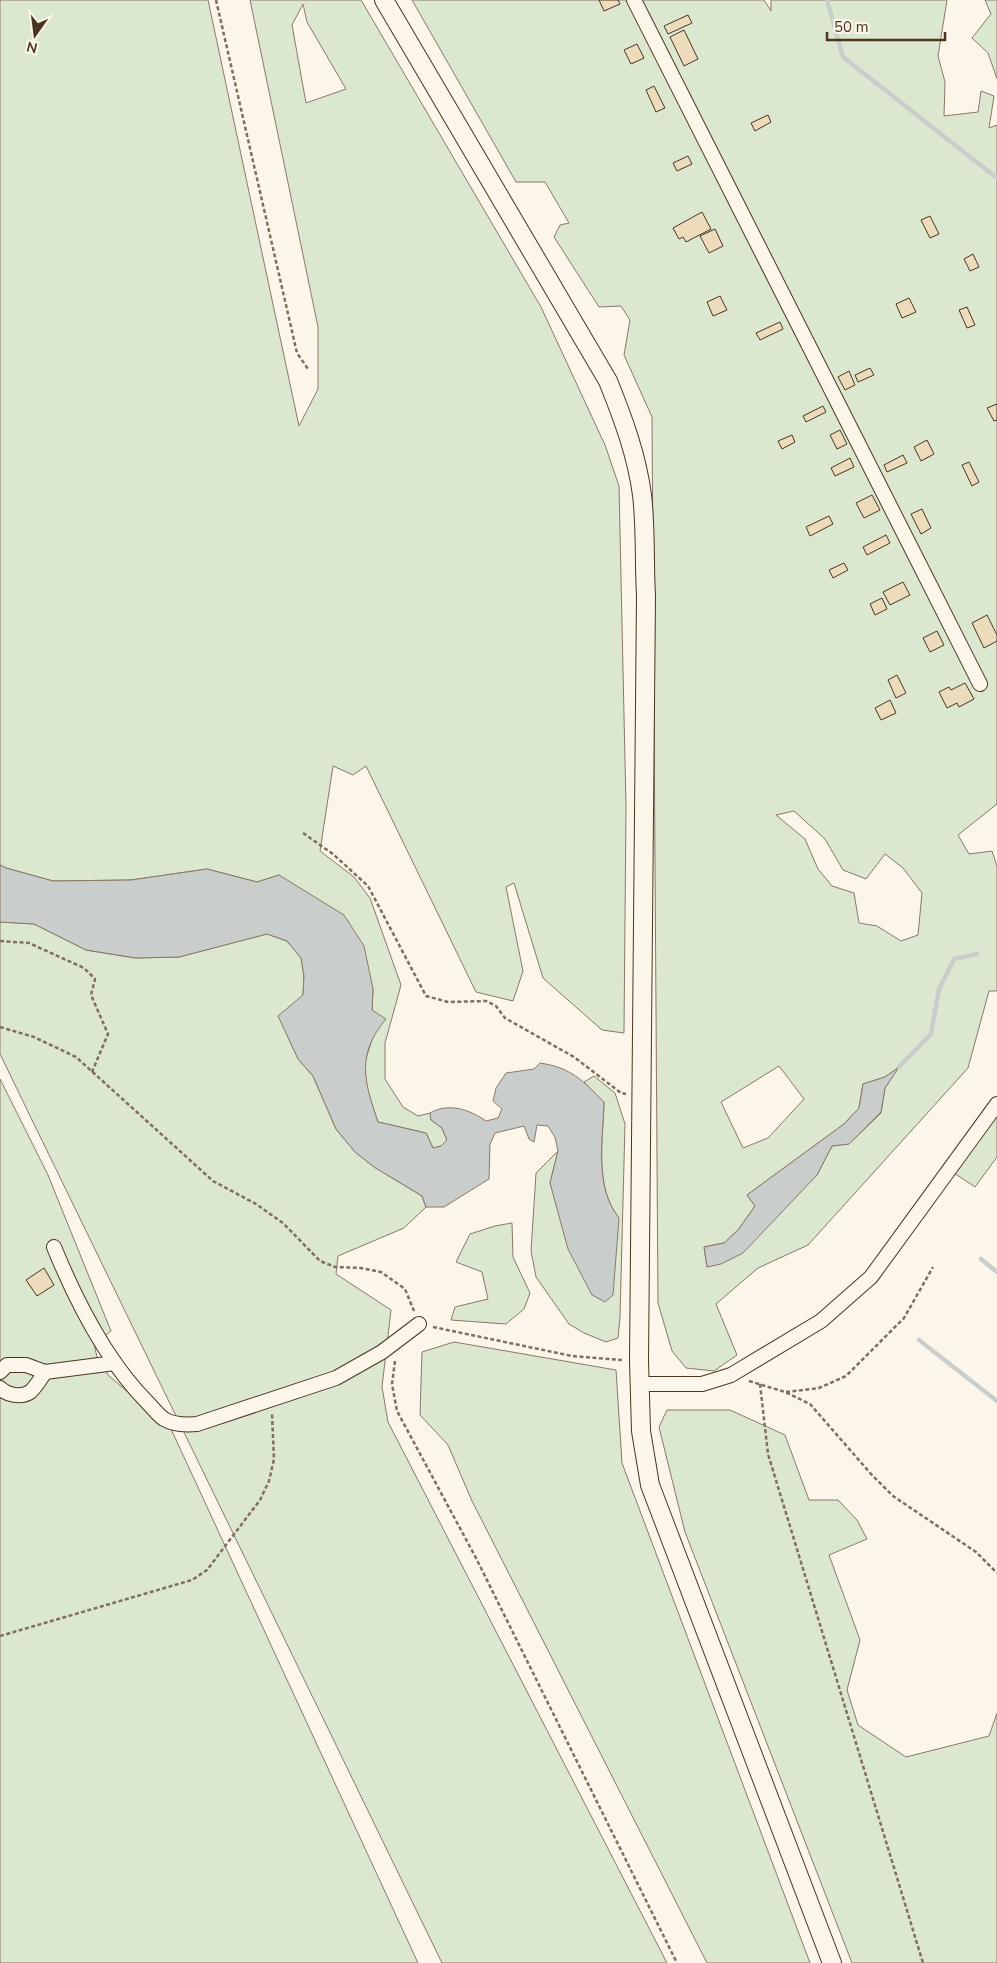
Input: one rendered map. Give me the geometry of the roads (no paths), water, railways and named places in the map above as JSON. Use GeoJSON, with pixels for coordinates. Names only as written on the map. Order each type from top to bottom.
{"type":"FeatureCollection","features":[{"type":"Feature","properties":{"kind":"street"},"geometry":{"type":"LineString","coordinates":[[384,0],[608,381],[620,410],[635,459],[642,496],[646,595],[639,1361],[641,1431],[650,1485],[832,1963]]}},
{"type":"Feature","properties":{"kind":"street"},"geometry":{"type":"LineString","coordinates":[[634,0],[980,684]]}},
{"type":"Feature","properties":{"kind":"street"},"geometry":{"type":"LineString","coordinates":[[640,1384],[702,1384],[731,1375],[821,1321],[871,1277],[997,1104]]}},
{"type":"Feature","properties":{"kind":"street"},"geometry":{"type":"LineString","coordinates":[[54,1247],[70,1285],[115,1363],[139,1394],[164,1419],[181,1425],[197,1424],[336,1378],[382,1352],[419,1324]]}},
{"type":"Feature","properties":{"kind":"street"},"geometry":{"type":"LineString","coordinates":[[0,1372],[7,1364],[26,1365],[45,1372],[115,1363]]}},
{"type":"Feature","properties":{"kind":"street"},"geometry":{"type":"LineString","coordinates":[[0,1388],[14,1396],[29,1393],[45,1372]]}},
{"type":"Feature","properties":{"kind":"waterway"},"geometry":{"type":"LineString","coordinates":[[827,0],[843,57],[997,178]]}},
{"type":"Feature","properties":{"kind":"waterway"},"geometry":{"type":"LineString","coordinates":[[899,1067],[931,1034],[939,989],[954,959],[977,954]]}},
{"type":"Feature","properties":{"kind":"waterway"},"geometry":{"type":"LineString","coordinates":[[981,1259],[997,1272]]}},
{"type":"Feature","properties":{"kind":"waterway"},"geometry":{"type":"LineString","coordinates":[[919,1340],[997,1401]]}}]}
